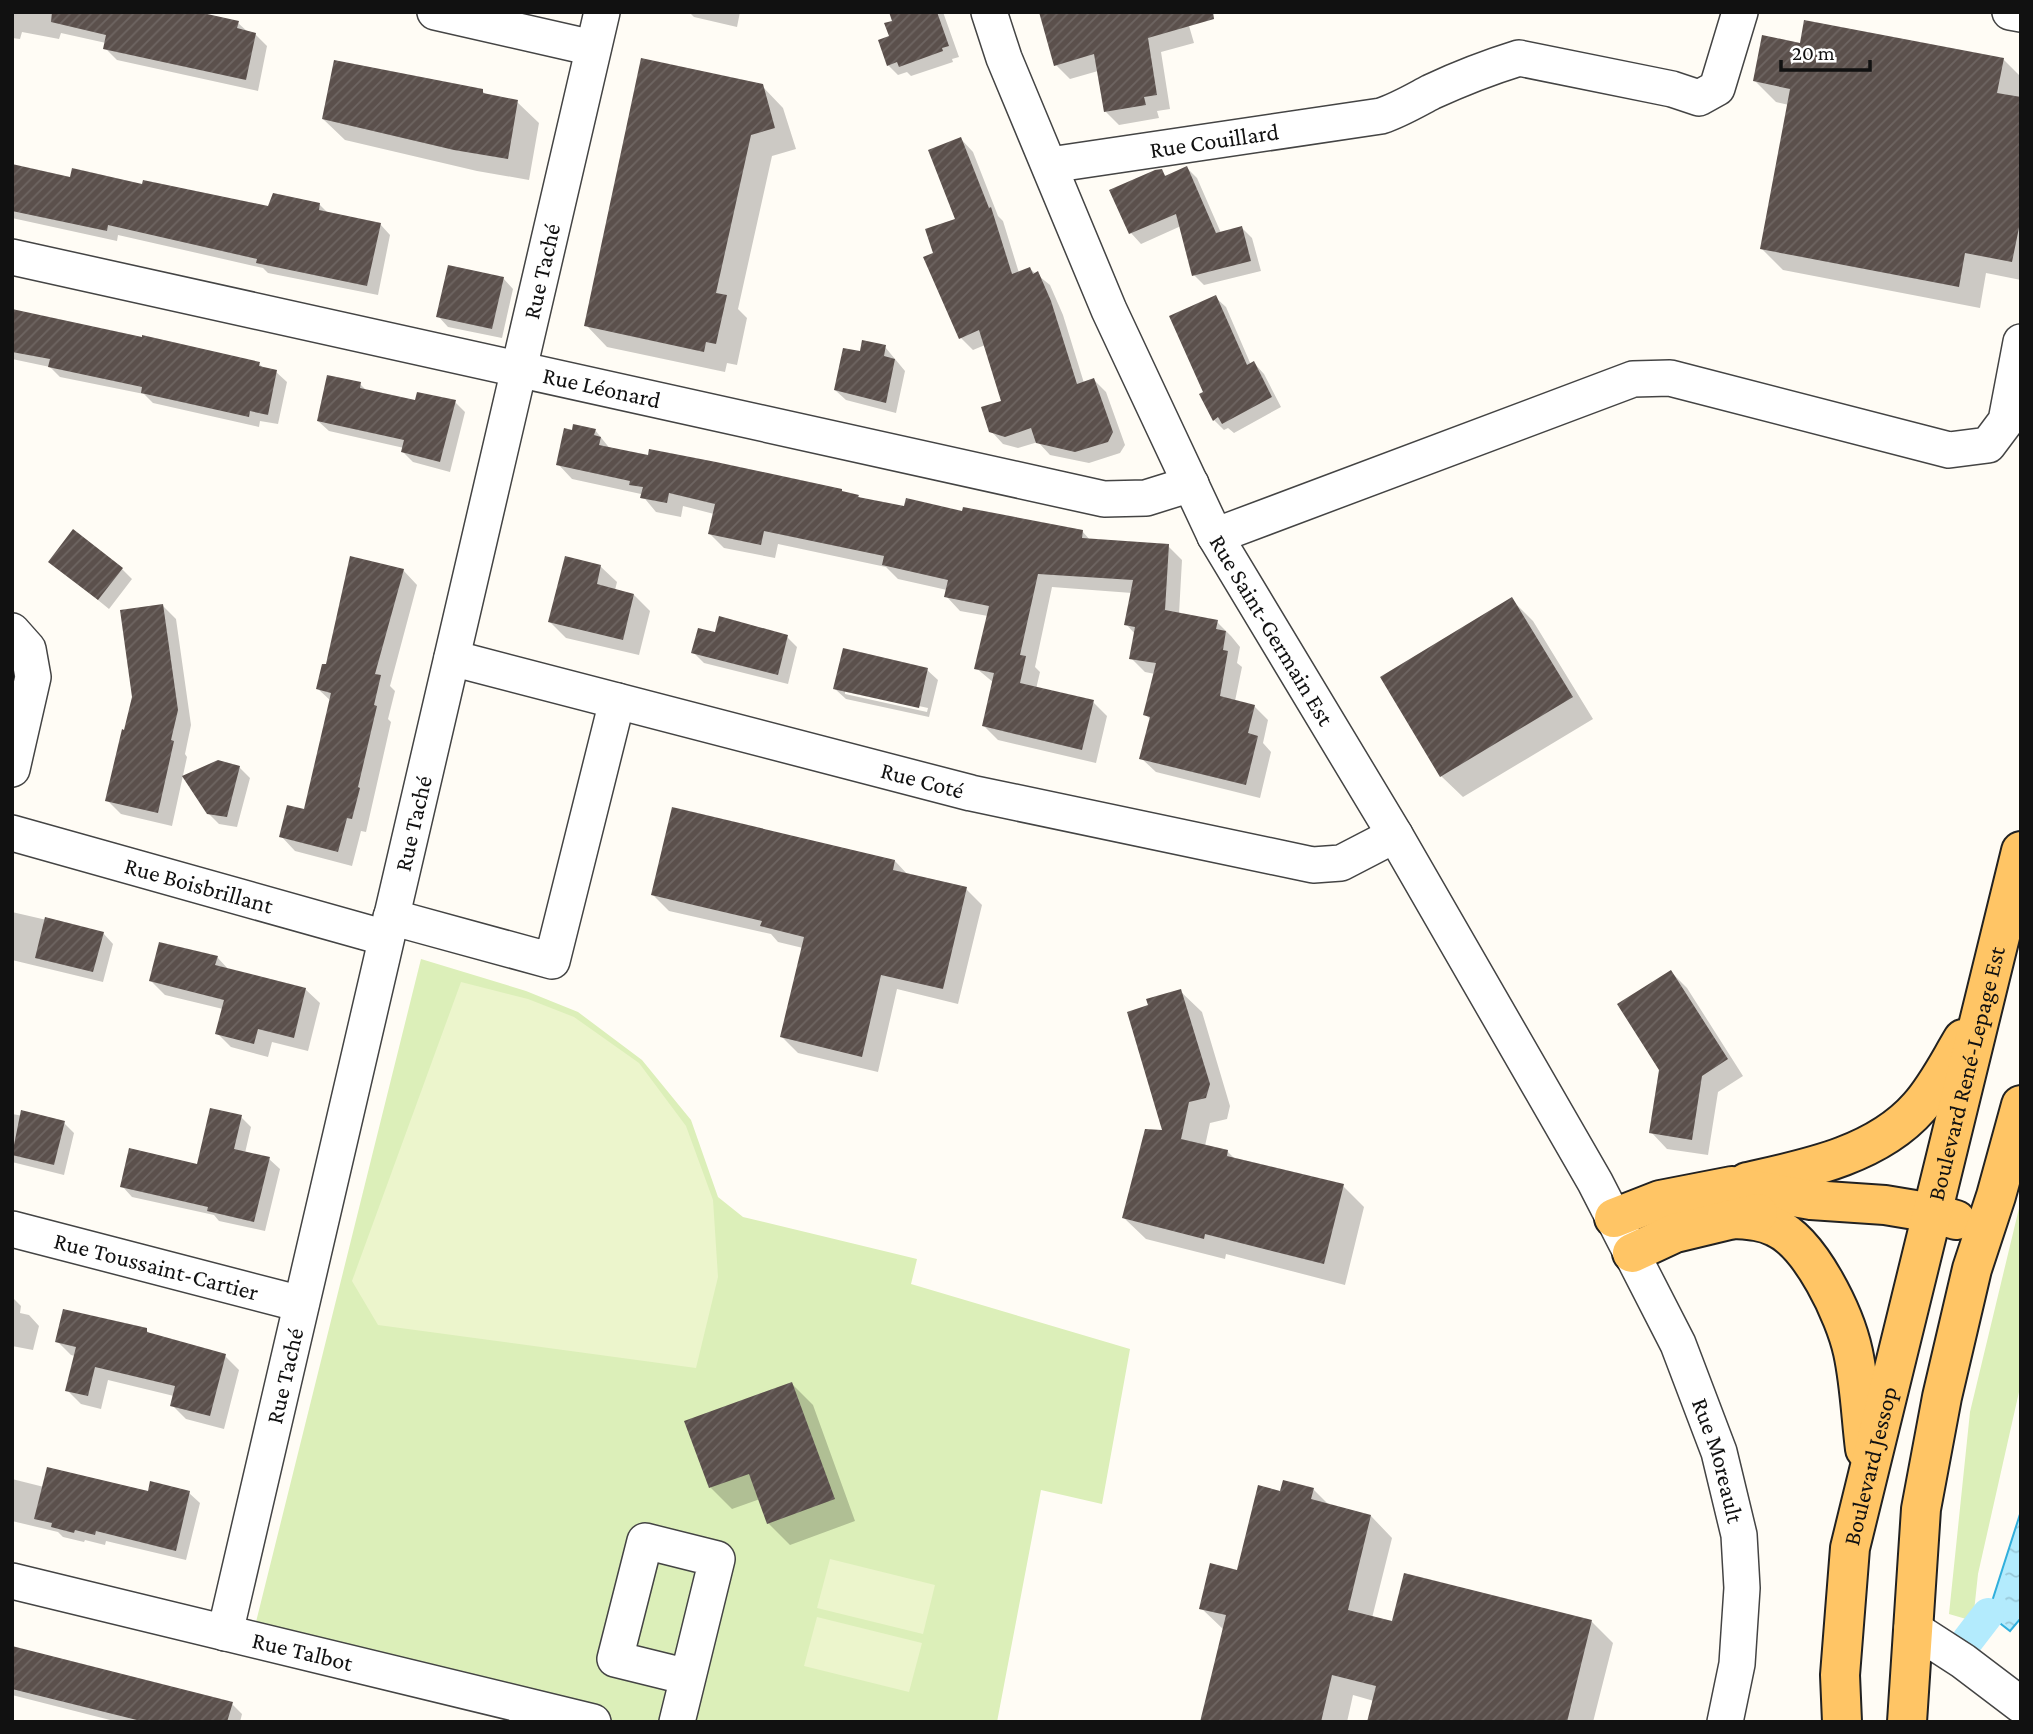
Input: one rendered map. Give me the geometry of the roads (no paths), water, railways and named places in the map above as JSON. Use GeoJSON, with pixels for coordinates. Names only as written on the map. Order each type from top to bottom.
{"type":"FeatureCollection","features":[{"type":"Feature","properties":{"kind":"main road","name":"Boulevard René-Lepage Est"},"geometry":{"type":"LineString","coordinates":[[1933,1213],[2021,851]]}},
{"type":"Feature","properties":{"kind":"main road"},"geometry":{"type":"LineString","coordinates":[[1632,1252],[1675,1233],[1790,1173],[1846,1154],[1903,1123],[1936,1084],[1986,997]]}},
{"type":"Feature","properties":{"kind":"main road"},"geometry":{"type":"LineString","coordinates":[[1907,1722],[1922,1509],[1942,1397],[1972,1269],[2021,1105]]}},
{"type":"Feature","properties":{"kind":"main road"},"geometry":{"type":"LineString","coordinates":[[1614,1218],[1660,1200],[1732,1202],[1811,1199],[1885,1205],[1933,1213],[1985,1229]]}},
{"type":"Feature","properties":{"kind":"main road"},"geometry":{"type":"LineString","coordinates":[[1732,1202],[1759,1221],[1777,1227],[1797,1244],[1814,1265],[1836,1306],[1854,1353],[1868,1472]]}},
{"type":"Feature","properties":{"kind":"main road","name":"Boulevard Jessop"},"geometry":{"type":"LineString","coordinates":[[1842,1722],[1840,1675],[1850,1548],[1933,1213]]}},
{"type":"Feature","properties":{"kind":"street"},"geometry":{"type":"LineString","coordinates":[[435,12],[593,48]]}},
{"type":"Feature","properties":{"kind":"street","name":"Rue Taché"},"geometry":{"type":"LineString","coordinates":[[225,1633],[602,12]]}},
{"type":"Feature","properties":{"kind":"street","name":"Rue Saint-Germain Est"},"geometry":{"type":"LineString","coordinates":[[989,12],[1004,58],[1109,310],[1215,536],[1395,835],[1614,1218]]}},
{"type":"Feature","properties":{"kind":"street","name":"Rue Couillard"},"geometry":{"type":"LineString","coordinates":[[1050,165],[1381,116],[1403,109],[1430,93],[1520,58],[1699,97],[1717,88],[1740,12]]}},
{"type":"Feature","properties":{"kind":"street"},"geometry":{"type":"LineString","coordinates":[[2010,12],[2021,14]]}},
{"type":"Feature","properties":{"kind":"street","name":"Rue Léonard"},"geometry":{"type":"LineString","coordinates":[[12,257],[1104,499],[1146,498],[1191,484]]}},
{"type":"Feature","properties":{"kind":"street"},"geometry":{"type":"LineString","coordinates":[[1215,536],[1633,379],[1670,378],[1949,450],[1988,445],[2006,421],[2021,342]]}},
{"type":"Feature","properties":{"kind":"street"},"geometry":{"type":"LineString","coordinates":[[12,631],[28,649],[33,677],[12,769]]}},
{"type":"Feature","properties":{"kind":"street","name":"Rue Coté"},"geometry":{"type":"LineString","coordinates":[[452,658],[971,793],[1313,865],[1341,863],[1395,835]]}},
{"type":"Feature","properties":{"kind":"street","name":"Rue Boisbrillant"},"geometry":{"type":"LineString","coordinates":[[12,833],[389,927],[552,961],[617,701]]}},
{"type":"Feature","properties":{"kind":"street","name":"Rue Moreault"},"geometry":{"type":"LineString","coordinates":[[1614,1218],[1678,1345],[1692,1380],[1719,1452],[1739,1535],[1742,1588],[1737,1664],[1725,1722]]}},
{"type":"Feature","properties":{"kind":"street","name":"Rue Toussaint-Cartier"},"geometry":{"type":"LineString","coordinates":[[12,1229],[301,1304]]}},
{"type":"Feature","properties":{"kind":"street","name":"Rue Talbot"},"geometry":{"type":"LineString","coordinates":[[12,1581],[593,1722]]}},
{"type":"Feature","properties":{"kind":"street"},"geometry":{"type":"LineString","coordinates":[[1912,1628],[1963,1661],[2021,1706]]}},
{"type":"Feature","properties":{"kind":"street"},"geometry":{"type":"LineString","coordinates":[[677,1722],[688,1677]]}},
{"type":"Feature","properties":{"kind":"water"},"geometry":{"type":"Polygon","coordinates":[[[2021,1511],[2021,1618],[2010,1631],[1988,1614],[2021,1511]]]}},
{"type":"Feature","properties":{"kind":"waterway"},"geometry":{"type":"LineString","coordinates":[[1968,1640],[1988,1614]]}}]}
